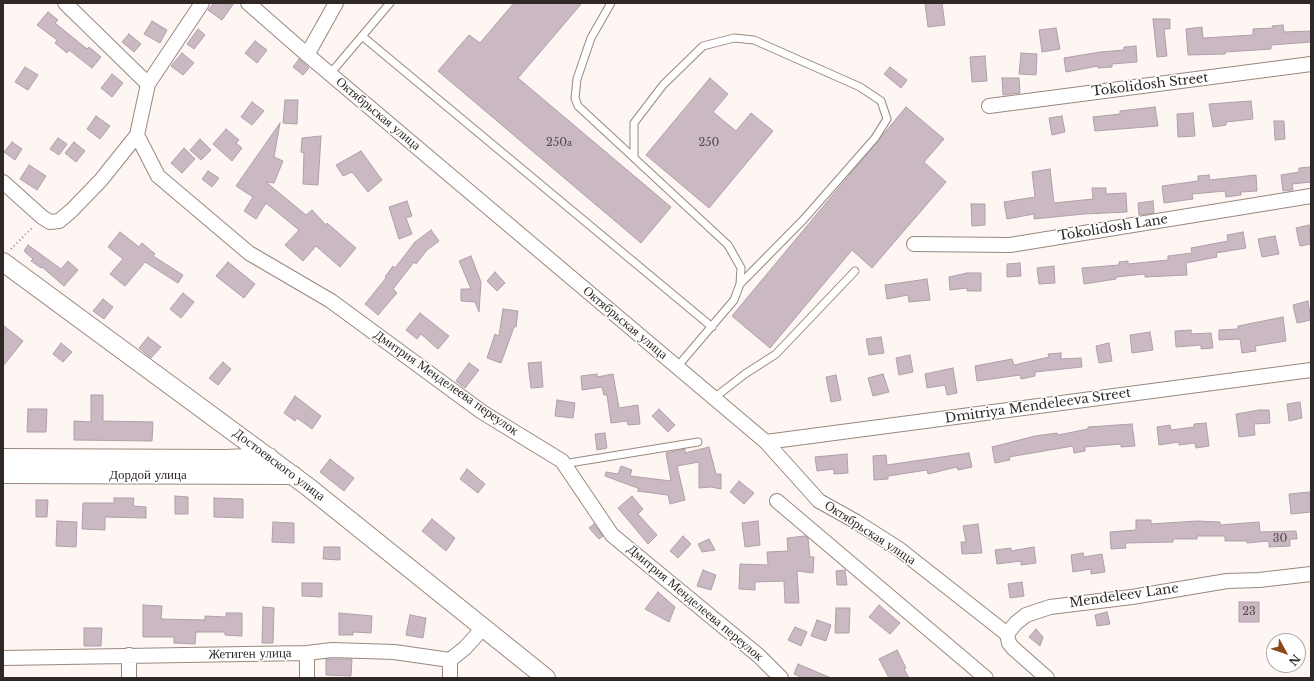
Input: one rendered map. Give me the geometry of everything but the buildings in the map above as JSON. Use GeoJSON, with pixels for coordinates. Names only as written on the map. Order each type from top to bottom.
{"type":"FeatureCollection","features":[{"type":"Feature","properties":{"kind":"street"},"geometry":{"type":"LineString","coordinates":[[65,3],[148,84]]}},
{"type":"Feature","properties":{"kind":"street"},"geometry":{"type":"LineString","coordinates":[[3,182],[42,217],[50,222],[59,221],[71,211],[102,180],[137,135],[148,84],[202,3]]}},
{"type":"Feature","properties":{"kind":"street","name":"Октябрьская улица"},"geometry":{"type":"LineString","coordinates":[[248,3],[307,55],[766,442],[819,501],[855,521],[899,549],[1007,634]]}},
{"type":"Feature","properties":{"kind":"street"},"geometry":{"type":"LineString","coordinates":[[307,55],[336,3]]}},
{"type":"Feature","properties":{"kind":"street","name":"Tokolidosh Street"},"geometry":{"type":"LineString","coordinates":[[989,106],[1311,64]]}},
{"type":"Feature","properties":{"kind":"street","name":"Дмитрия Менделеева переулок"},"geometry":{"type":"LineString","coordinates":[[137,135],[158,176],[250,253],[331,301],[482,412],[564,464],[612,535],[758,656],[781,678]]}},
{"type":"Feature","properties":{"kind":"street","name":"Tokolidosh Lane"},"geometry":{"type":"LineString","coordinates":[[914,244],[1010,245],[1311,196]]}},
{"type":"Feature","properties":{"kind":"street","name":"Достоевского улица"},"geometry":{"type":"LineString","coordinates":[[6,257],[353,521],[482,628],[546,678]]}},
{"type":"Feature","properties":{"kind":"street","name":"Dmitriya Mendeleeva Street"},"geometry":{"type":"LineString","coordinates":[[766,442],[1311,370]]}},
{"type":"Feature","properties":{"kind":"street"},"geometry":{"type":"LineString","coordinates":[[226,459],[236,450],[237,443],[233,430]]}},
{"type":"Feature","properties":{"kind":"street"},"geometry":{"type":"LineString","coordinates":[[255,476],[269,457]]}},
{"type":"Feature","properties":{"kind":"street","name":"Дордой улица"},"geometry":{"type":"LineString","coordinates":[[3,458],[226,459],[269,457]]}},
{"type":"Feature","properties":{"kind":"street","name":"Дордой улица"},"geometry":{"type":"LineString","coordinates":[[3,474],[293,475]]}},
{"type":"Feature","properties":{"kind":"street"},"geometry":{"type":"LineString","coordinates":[[777,501],[986,678]]}},
{"type":"Feature","properties":{"kind":"street","name":"Mendeleev Lane"},"geometry":{"type":"LineString","coordinates":[[1007,634],[1016,623],[1026,615],[1050,607],[1132,597],[1226,581],[1259,580],[1311,574]]}},
{"type":"Feature","properties":{"kind":"street"},"geometry":{"type":"LineString","coordinates":[[450,678],[450,660],[465,648],[482,628]]}},
{"type":"Feature","properties":{"kind":"street"},"geometry":{"type":"LineString","coordinates":[[1007,634],[1012,648],[1047,678]]}},
{"type":"Feature","properties":{"kind":"street","name":"Жетиген улица"},"geometry":{"type":"LineString","coordinates":[[3,658],[307,653],[332,650],[394,652],[450,660]]}},
{"type":"Feature","properties":{"kind":"street"},"geometry":{"type":"LineString","coordinates":[[307,653],[307,678]]}},
{"type":"Feature","properties":{"kind":"street"},"geometry":{"type":"LineString","coordinates":[[129,655],[129,678]]}},
{"type":"Feature","properties":{"kind":"lane"},"geometry":{"type":"LineString","coordinates":[[330,74],[390,3]]}},
{"type":"Feature","properties":{"kind":"lane"},"geometry":{"type":"LineString","coordinates":[[611,3],[591,38],[577,79],[575,98],[578,106],[634,156],[685,207],[728,245],[741,268],[740,284],[734,300],[677,367]]}},
{"type":"Feature","properties":{"kind":"lane"},"geometry":{"type":"LineString","coordinates":[[362,36],[712,327]]}},
{"type":"Feature","properties":{"kind":"lane"},"geometry":{"type":"LineString","coordinates":[[634,156],[634,123],[663,85],[703,46],[734,38],[754,40],[860,87],[881,101],[887,119],[875,138],[804,219],[740,284]]}},
{"type":"Feature","properties":{"kind":"lane"},"geometry":{"type":"LineString","coordinates":[[714,398],[745,374],[776,354],[855,271]]}},
{"type":"Feature","properties":{"kind":"lane"},"geometry":{"type":"LineString","coordinates":[[564,464],[698,442]]}},
{"type":"Feature","properties":{"kind":"path"},"geometry":{"type":"LineString","coordinates":[[6,257],[42,217]]}}]}
